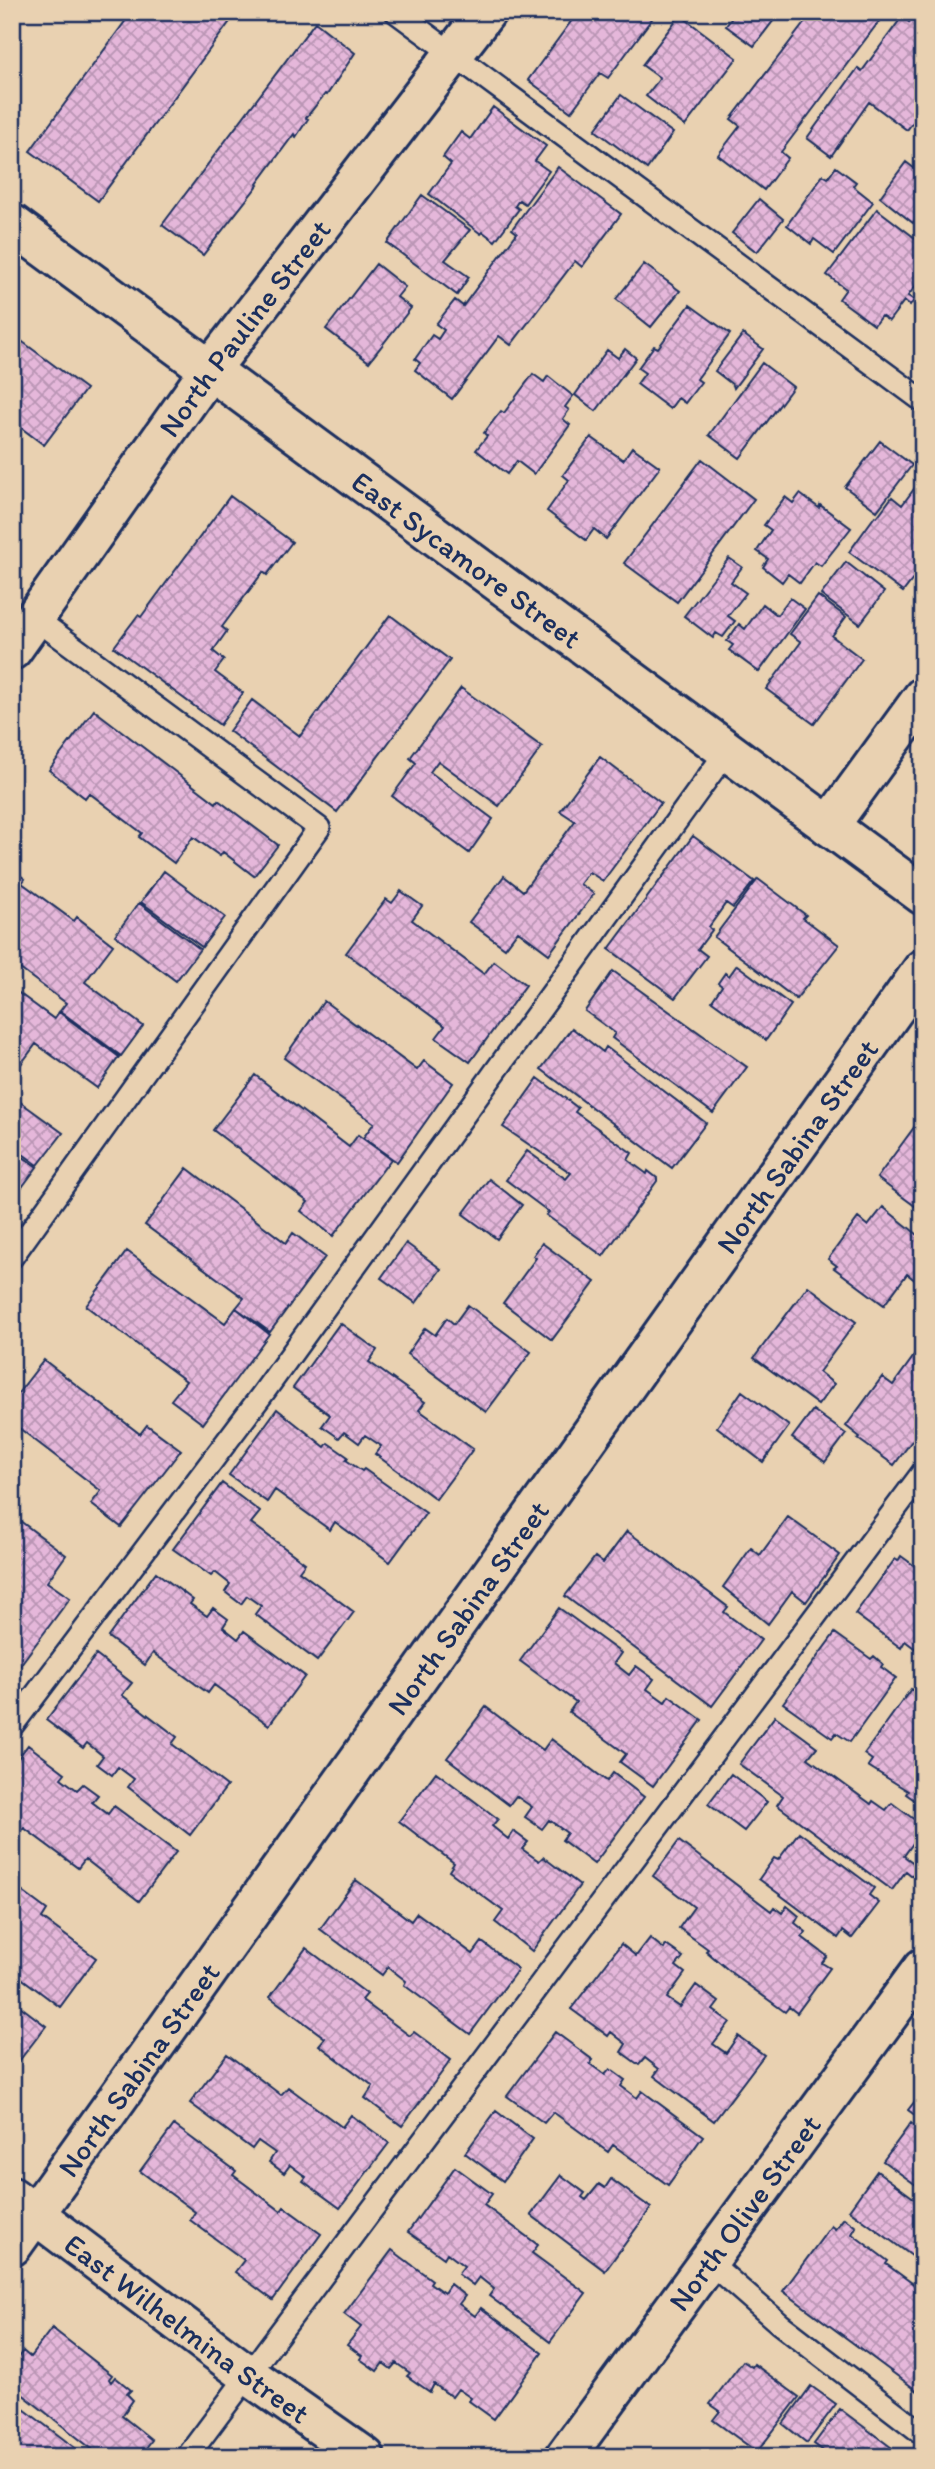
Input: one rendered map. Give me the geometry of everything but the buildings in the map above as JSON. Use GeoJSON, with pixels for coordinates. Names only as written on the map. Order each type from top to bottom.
{"type":"FeatureCollection","features":[{"type":"Feature","properties":{"kind":"street","name":"North Pauline Street"},"geometry":{"type":"LineString","coordinates":[[12,650],[209,371],[486,12]]}},
{"type":"Feature","properties":{"kind":"street","name":"East Sycamore Street"},"geometry":{"type":"LineString","coordinates":[[12,224],[923,895]]}},
{"type":"Feature","properties":{"kind":"street"},"geometry":{"type":"LineString","coordinates":[[829,826],[923,697]]}},
{"type":"Feature","properties":{"kind":"street","name":"North Sabina Street"},"geometry":{"type":"LineString","coordinates":[[12,2246],[24,2206],[923,969]]}},
{"type":"Feature","properties":{"kind":"street","name":"North Olive Street"},"geometry":{"type":"LineString","coordinates":[[565,2457],[923,1968]]}},
{"type":"Feature","properties":{"kind":"street","name":"East Wilhelmina Street"},"geometry":{"type":"LineString","coordinates":[[24,2206],[247,2374],[365,2457]]}},
{"type":"Feature","properties":{"kind":"lane"},"geometry":{"type":"LineString","coordinates":[[396,12],[923,401]]}},
{"type":"Feature","properties":{"kind":"lane"},"geometry":{"type":"LineString","coordinates":[[12,1257],[319,828],[36,618]]}},
{"type":"Feature","properties":{"kind":"lane"},"geometry":{"type":"LineString","coordinates":[[12,1726],[261,1396],[727,751]]}},
{"type":"Feature","properties":{"kind":"lane"},"geometry":{"type":"LineString","coordinates":[[187,2457],[923,1472]]}},
{"type":"Feature","properties":{"kind":"lane"},"geometry":{"type":"LineString","coordinates":[[708,2261],[779,2324],[923,2434]]}}]}
